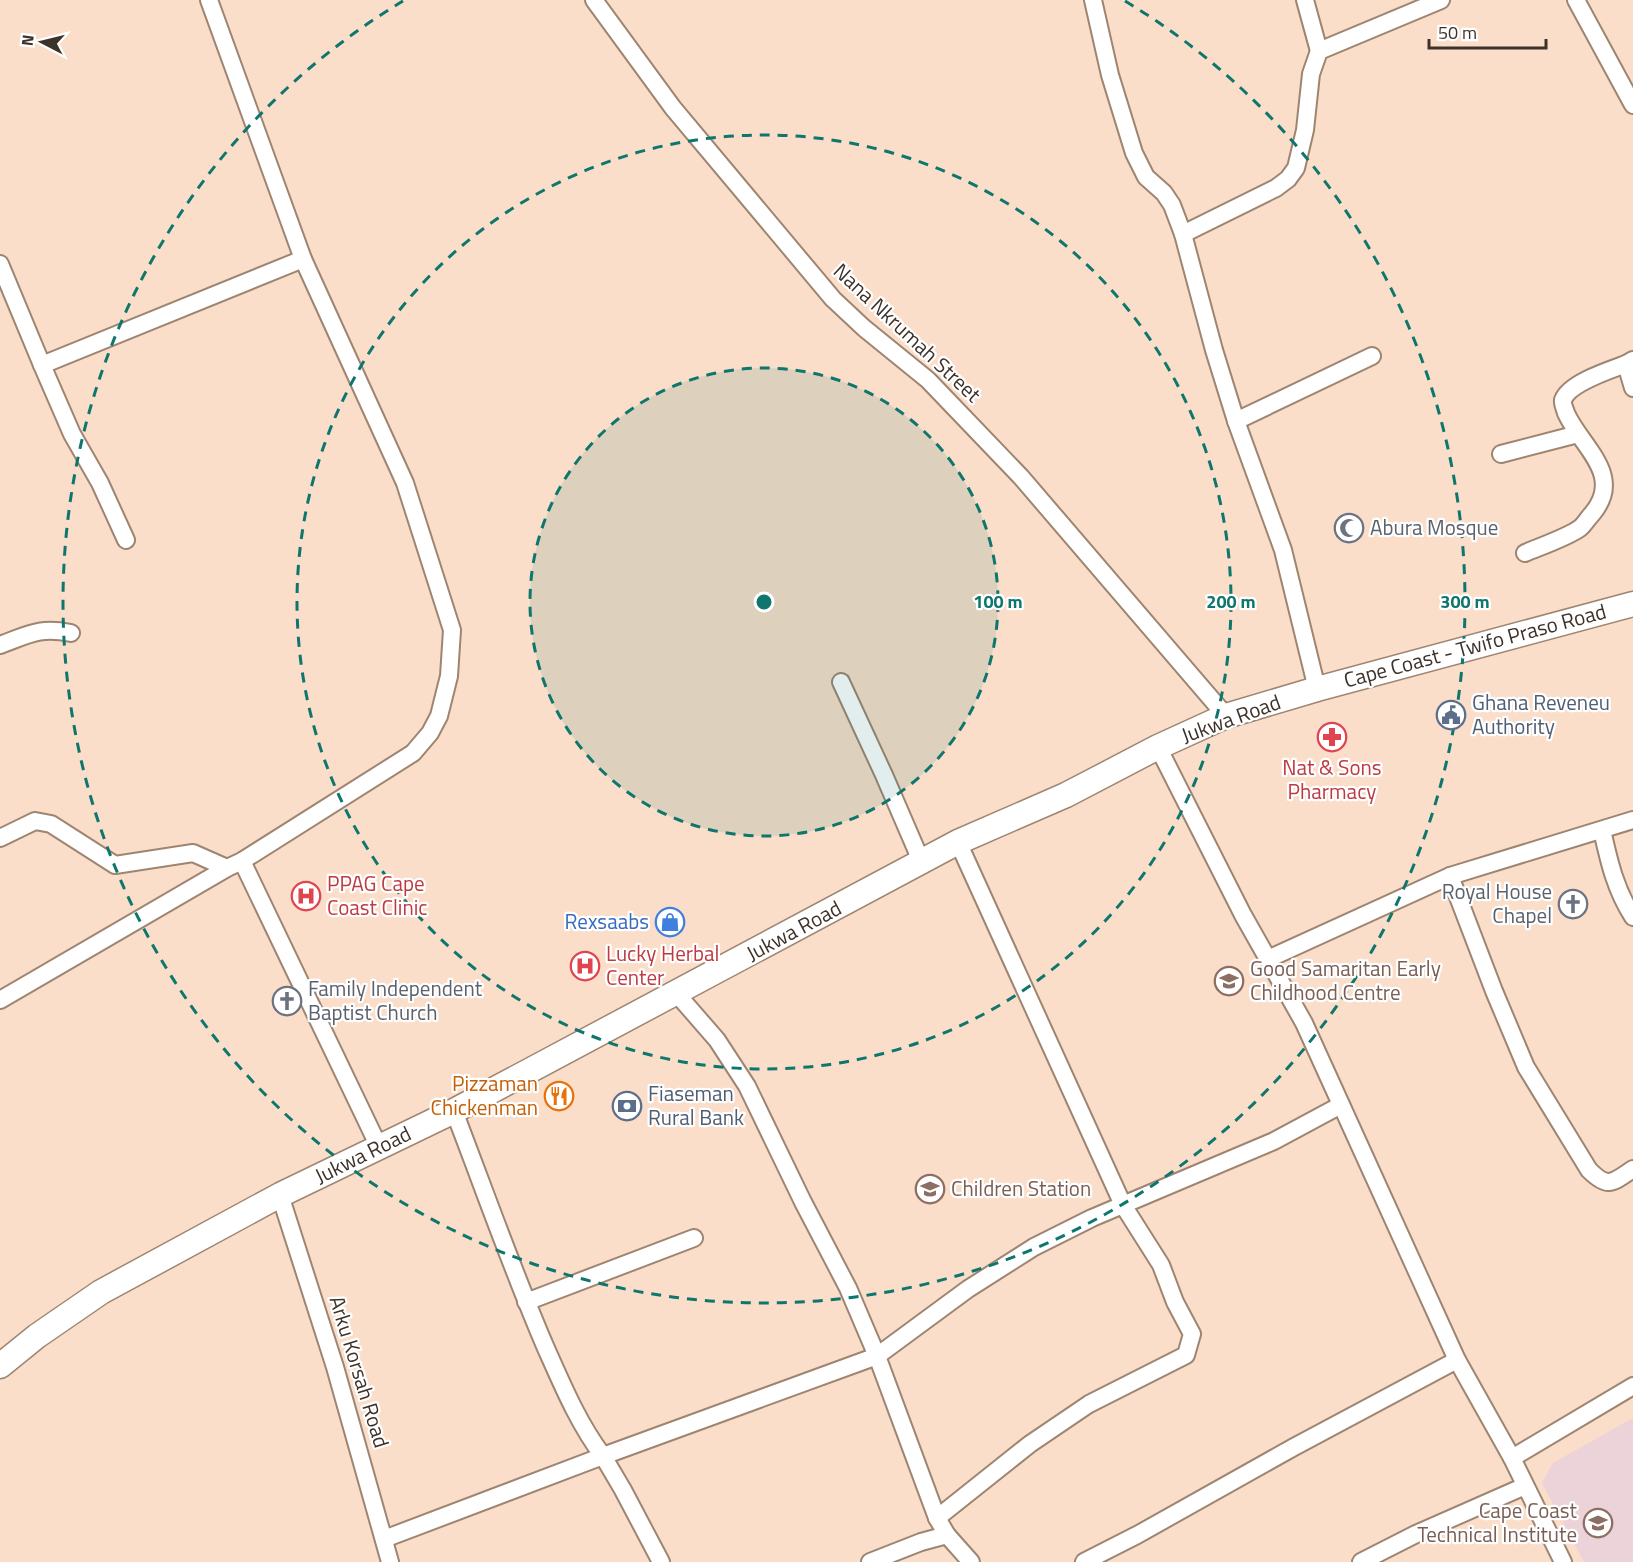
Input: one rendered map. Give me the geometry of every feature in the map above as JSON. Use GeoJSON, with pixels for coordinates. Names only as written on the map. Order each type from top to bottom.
{"type":"FeatureCollection","features":[{"type":"Feature","properties":{"kind":"main road","name":"Cape Coast - Twifo Praso Road"},"geometry":{"type":"LineString","coordinates":[[1317,688],[1633,604]]}},
{"type":"Feature","properties":{"kind":"main road","name":"Jukwa Road"},"geometry":{"type":"LineString","coordinates":[[280,1195],[454,1111],[958,842],[1066,795],[1158,747],[1226,716],[1317,688]]}},
{"type":"Feature","properties":{"kind":"main road"},"geometry":{"type":"LineString","coordinates":[[0,1366],[101,1292],[280,1195]]}},
{"type":"Feature","properties":{"kind":"street"},"geometry":{"type":"LineString","coordinates":[[0,1000],[234,865],[413,753],[430,733],[439,716],[449,676],[452,630],[405,483],[303,259],[209,0]]}},
{"type":"Feature","properties":{"kind":"street","name":"Nana Nkrumah Street"},"geometry":{"type":"LineString","coordinates":[[594,0],[673,108],[833,299],[864,328],[928,380],[1021,477],[1226,716]]}},
{"type":"Feature","properties":{"kind":"street"},"geometry":{"type":"LineString","coordinates":[[1093,0],[1110,75],[1134,153],[1146,177],[1164,193],[1172,205],[1183,234],[1214,350],[1236,421],[1283,550],[1317,688]]}},
{"type":"Feature","properties":{"kind":"street"},"geometry":{"type":"LineString","coordinates":[[1183,234],[1276,188],[1288,179],[1296,168],[1305,130],[1311,74],[1319,51],[1305,0]]}},
{"type":"Feature","properties":{"kind":"street"},"geometry":{"type":"LineString","coordinates":[[1319,51],[1442,0]]}},
{"type":"Feature","properties":{"kind":"street"},"geometry":{"type":"LineString","coordinates":[[1576,0],[1633,105]]}},
{"type":"Feature","properties":{"kind":"street"},"geometry":{"type":"LineString","coordinates":[[42,365],[303,259]]}},
{"type":"Feature","properties":{"kind":"street"},"geometry":{"type":"LineString","coordinates":[[0,264],[72,434],[100,483],[126,540]]}},
{"type":"Feature","properties":{"kind":"street"},"geometry":{"type":"LineString","coordinates":[[1236,421],[1371,356]]}},
{"type":"Feature","properties":{"kind":"street"},"geometry":{"type":"LineString","coordinates":[[1525,553],[1579,528],[1601,503],[1604,476],[1592,452],[1568,417],[1563,400],[1572,388],[1630,362],[1633,388]]}},
{"type":"Feature","properties":{"kind":"street"},"geometry":{"type":"LineString","coordinates":[[1501,454],[1578,434]]}},
{"type":"Feature","properties":{"kind":"street"},"geometry":{"type":"LineString","coordinates":[[0,645],[49,629],[71,633]]}},
{"type":"Feature","properties":{"kind":"street"},"geometry":{"type":"LineString","coordinates":[[841,682],[922,863]]}},
{"type":"Feature","properties":{"kind":"street"},"geometry":{"type":"LineString","coordinates":[[1158,747],[1213,858],[1304,1023],[1457,1360],[1512,1458],[1563,1562]]}},
{"type":"Feature","properties":{"kind":"street"},"geometry":{"type":"LineString","coordinates":[[1268,959],[1450,876],[1633,820]]}},
{"type":"Feature","properties":{"kind":"street"},"geometry":{"type":"LineString","coordinates":[[0,838],[35,821],[51,824],[115,865],[193,853],[234,865],[379,1147]]}},
{"type":"Feature","properties":{"kind":"street"},"geometry":{"type":"LineString","coordinates":[[1602,830],[1614,881],[1633,917]]}},
{"type":"Feature","properties":{"kind":"street"},"geometry":{"type":"LineString","coordinates":[[938,1518],[1030,1444],[1089,1404],[1186,1355],[1192,1334],[1175,1302],[1161,1265],[1123,1205],[958,842]]}},
{"type":"Feature","properties":{"kind":"street"},"geometry":{"type":"LineString","coordinates":[[1450,876],[1526,1067],[1589,1170],[1600,1181],[1610,1182],[1633,1169]]}},
{"type":"Feature","properties":{"kind":"street"},"geometry":{"type":"LineString","coordinates":[[677,994],[717,1040],[747,1086],[848,1288],[877,1356],[938,1518],[946,1535],[971,1562]]}},
{"type":"Feature","properties":{"kind":"street"},"geometry":{"type":"LineString","coordinates":[[384,1539],[877,1356],[968,1289],[1034,1247],[1092,1218],[1274,1141],[1341,1105]]}},
{"type":"Feature","properties":{"kind":"street"},"geometry":{"type":"LineString","coordinates":[[454,1111],[526,1302],[576,1412],[623,1491],[661,1562]]}},
{"type":"Feature","properties":{"kind":"street","name":"Arku Korsah Road"},"geometry":{"type":"LineString","coordinates":[[280,1195],[335,1367],[390,1562]]}},
{"type":"Feature","properties":{"kind":"street"},"geometry":{"type":"LineString","coordinates":[[526,1302],[694,1238]]}},
{"type":"Feature","properties":{"kind":"street"},"geometry":{"type":"LineString","coordinates":[[1084,1562],[1457,1360]]}},
{"type":"Feature","properties":{"kind":"street"},"geometry":{"type":"LineString","coordinates":[[1512,1458],[1633,1386]]}},
{"type":"Feature","properties":{"kind":"street"},"geometry":{"type":"LineString","coordinates":[[1361,1562],[1416,1534],[1525,1486]]}},
{"type":"Feature","properties":{"kind":"street"},"geometry":{"type":"LineString","coordinates":[[870,1562],[946,1535]]}},
{"type":"Feature","properties":{"kind":"shaded area","name":"Cape Coast Technical Institute"},"geometry":{"type":"Polygon","coordinates":[[[1633,1418],[1633,1562],[1584,1562],[1542,1483],[1553,1463],[1633,1418]]]}},
{"type":"Feature","properties":{"kind":"place","name":"Abura Mosque"},"geometry":{"type":"Point","coordinates":[1349,528]}},
{"type":"Feature","properties":{"kind":"place","name":"Ghana Reveneu Authority"},"geometry":{"type":"Point","coordinates":[1451,715]}},
{"type":"Feature","properties":{"kind":"place","name":"Nat & Sons Pharmacy"},"geometry":{"type":"Point","coordinates":[1332,737]}},
{"type":"Feature","properties":{"kind":"place","name":"PPAG Cape Coast Clinic"},"geometry":{"type":"Point","coordinates":[306,896]}},
{"type":"Feature","properties":{"kind":"place","name":"Royal House Chapel"},"geometry":{"type":"Point","coordinates":[1573,904]}},
{"type":"Feature","properties":{"kind":"place","name":"Rexsaabs"},"geometry":{"type":"Point","coordinates":[670,922]}},
{"type":"Feature","properties":{"kind":"place","name":"Lucky Herbal Center"},"geometry":{"type":"Point","coordinates":[585,966]}},
{"type":"Feature","properties":{"kind":"place","name":"Good Samaritan Early Childhood Centre"},"geometry":{"type":"Point","coordinates":[1229,981]}},
{"type":"Feature","properties":{"kind":"place","name":"Family Independent Baptist Church"},"geometry":{"type":"Point","coordinates":[287,1001]}},
{"type":"Feature","properties":{"kind":"place","name":"Pizzaman Chickenman"},"geometry":{"type":"Point","coordinates":[559,1096]}},
{"type":"Feature","properties":{"kind":"place","name":"Fiaseman Rural Bank"},"geometry":{"type":"Point","coordinates":[627,1106]}},
{"type":"Feature","properties":{"kind":"place","name":"Children Station"},"geometry":{"type":"Point","coordinates":[930,1189]}},
{"type":"Feature","properties":{"kind":"place","name":"Cape Coast Technical Institute"},"geometry":{"type":"Point","coordinates":[1598,1523]}}]}
